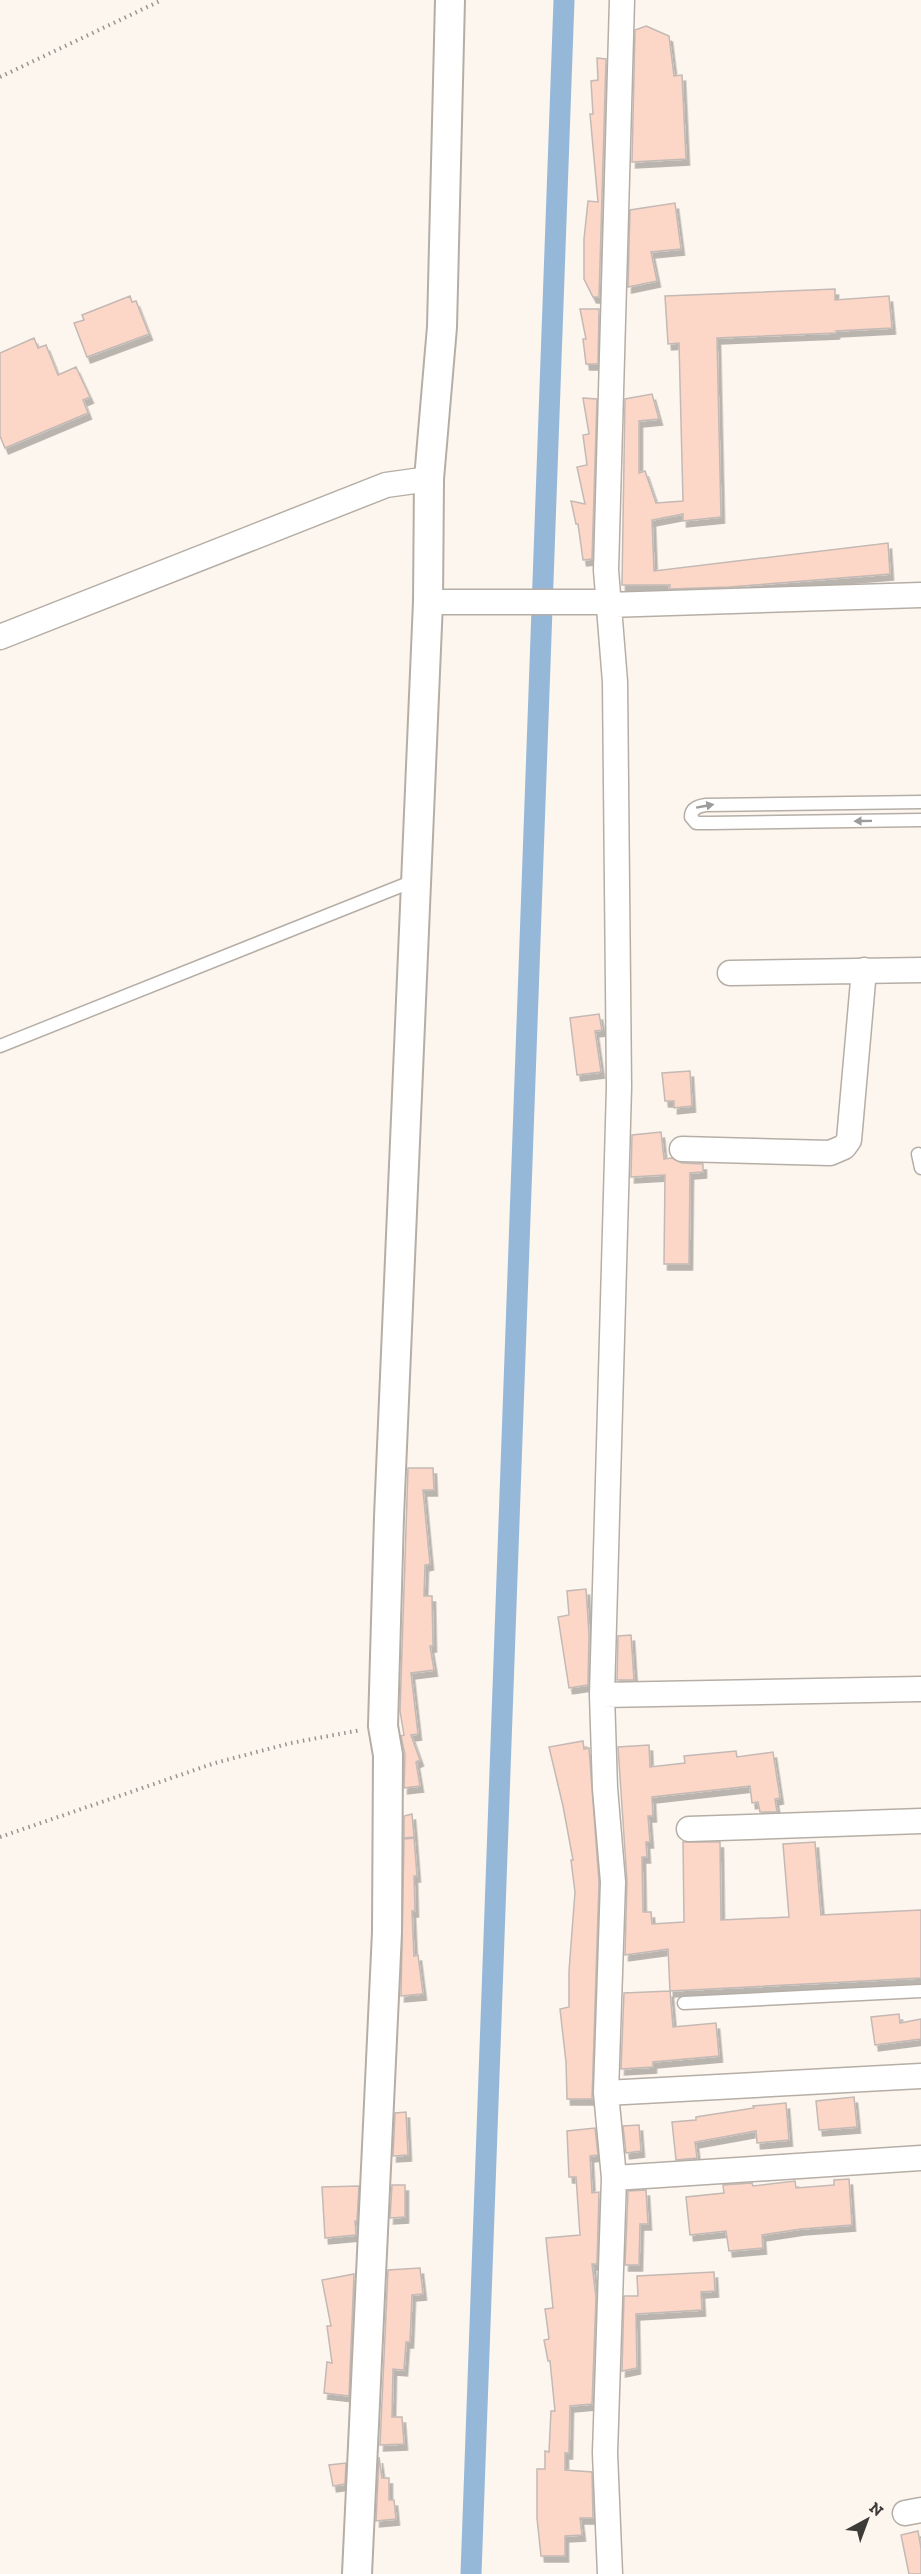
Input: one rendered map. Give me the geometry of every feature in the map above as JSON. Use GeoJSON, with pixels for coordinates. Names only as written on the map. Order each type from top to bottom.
{"type":"FeatureCollection","features":[{"type":"Feature","properties":{"kind":"street"},"geometry":{"type":"LineString","coordinates":[[357,2574],[387,1932],[388,1755],[383,1726],[390,1494],[416,880],[440,602],[429,478],[442,327],[450,0]]}},
{"type":"Feature","properties":{"kind":"street"},"geometry":{"type":"LineString","coordinates":[[610,2574],[605,2453],[614,2178],[606,2093],[613,1882],[605,1788],[602,1695],[619,1087],[615,682],[604,603],[616,308],[622,0]]}},
{"type":"Feature","properties":{"kind":"street"},"geometry":{"type":"LineString","coordinates":[[0,637],[386,485],[429,478]]}},
{"type":"Feature","properties":{"kind":"street"},"geometry":{"type":"LineString","coordinates":[[440,602],[604,603],[921,595]]}},
{"type":"Feature","properties":{"kind":"street"},"geometry":{"type":"LineString","coordinates":[[681,1149],[830,1154],[844,1147],[849,1140],[864,970]]}},
{"type":"Feature","properties":{"kind":"street"},"geometry":{"type":"LineString","coordinates":[[730,973],[921,970]]}},
{"type":"Feature","properties":{"kind":"street"},"geometry":{"type":"LineString","coordinates":[[602,1695],[921,1689]]}},
{"type":"Feature","properties":{"kind":"street"},"geometry":{"type":"LineString","coordinates":[[688,1829],[921,1821]]}},
{"type":"Feature","properties":{"kind":"street"},"geometry":{"type":"LineString","coordinates":[[606,2093],[921,2076]]}},
{"type":"Feature","properties":{"kind":"street"},"geometry":{"type":"LineString","coordinates":[[614,2178],[921,2158]]}},
{"type":"Feature","properties":{"kind":"lane"},"geometry":{"type":"LineString","coordinates":[[921,802],[706,805],[695,808],[691,812],[691,817],[696,822],[710,823],[921,820]]}},
{"type":"Feature","properties":{"kind":"lane"},"geometry":{"type":"LineString","coordinates":[[0,1046],[416,880]]}},
{"type":"Feature","properties":{"kind":"lane"},"geometry":{"type":"LineString","coordinates":[[918,1154],[921,1168]]}},
{"type":"Feature","properties":{"kind":"lane"},"geometry":{"type":"LineString","coordinates":[[684,2003],[921,1991]]}},
{"type":"Feature","properties":{"kind":"path"},"geometry":{"type":"LineString","coordinates":[[0,77],[162,0]]}},
{"type":"Feature","properties":{"kind":"path"},"geometry":{"type":"LineString","coordinates":[[0,1837],[215,1763],[291,1743],[383,1726]]}},
{"type":"Feature","properties":{"kind":"building"},"geometry":{"type":"Polygon","coordinates":[[[646,26],[669,36],[674,76],[682,75],[686,159],[632,162],[635,30],[646,26]]]}},
{"type":"Feature","properties":{"kind":"building"},"geometry":{"type":"Polygon","coordinates":[[[597,58],[606,59],[599,297],[593,297],[584,279],[584,239],[588,201],[598,202],[590,114],[593,114],[591,81],[598,80],[597,58]]]}},
{"type":"Feature","properties":{"kind":"building"},"geometry":{"type":"Polygon","coordinates":[[[675,203],[681,249],[651,252],[657,281],[628,287],[630,210],[675,203]]]}},
{"type":"Feature","properties":{"kind":"building"},"geometry":{"type":"Polygon","coordinates":[[[835,289],[835,300],[889,296],[892,328],[717,338],[721,517],[683,521],[683,514],[652,520],[654,571],[888,543],[890,574],[729,587],[669,589],[670,585],[622,585],[625,399],[652,394],[659,419],[639,421],[639,473],[645,471],[656,503],[683,501],[679,343],[668,344],[665,296],[835,289]]]}},
{"type":"Feature","properties":{"kind":"building"},"geometry":{"type":"Polygon","coordinates":[[[130,296],[132,302],[136,301],[149,334],[87,357],[74,323],[84,320],[82,315],[130,296]]]}},
{"type":"Feature","properties":{"kind":"building"},"geometry":{"type":"Polygon","coordinates":[[[580,309],[599,309],[598,364],[586,364],[583,339],[586,339],[580,309]]]}},
{"type":"Feature","properties":{"kind":"building"},"geometry":{"type":"Polygon","coordinates":[[[34,338],[38,348],[46,345],[58,375],[76,367],[90,397],[83,400],[88,413],[5,448],[0,436],[0,353],[34,338]]]}},
{"type":"Feature","properties":{"kind":"building"},"geometry":{"type":"Polygon","coordinates":[[[583,398],[597,399],[592,559],[583,560],[578,524],[576,524],[571,501],[585,504],[577,467],[587,465],[583,435],[589,434],[583,398]]]}},
{"type":"Feature","properties":{"kind":"building"},"geometry":{"type":"Polygon","coordinates":[[[599,1014],[602,1030],[595,1031],[601,1072],[577,1075],[570,1018],[599,1014]]]}},
{"type":"Feature","properties":{"kind":"building"},"geometry":{"type":"Polygon","coordinates":[[[690,1071],[692,1106],[674,1108],[674,1101],[665,1101],[662,1073],[690,1071]]]}},
{"type":"Feature","properties":{"kind":"building"},"geometry":{"type":"Polygon","coordinates":[[[661,1132],[664,1159],[672,1158],[682,1163],[703,1164],[703,1172],[690,1173],[689,1264],[664,1264],[665,1175],[631,1177],[632,1135],[661,1132]]]}},
{"type":"Feature","properties":{"kind":"building"},"geometry":{"type":"Polygon","coordinates":[[[408,1468],[433,1468],[434,1490],[423,1490],[430,1564],[425,1565],[424,1596],[432,1596],[433,1646],[430,1646],[434,1670],[411,1673],[418,1734],[411,1735],[420,1760],[416,1762],[420,1786],[404,1788],[405,1755],[401,1736],[404,1735],[400,1711],[408,1468]]]}},
{"type":"Feature","properties":{"kind":"building"},"geometry":{"type":"Polygon","coordinates":[[[586,1589],[589,1634],[588,1685],[569,1688],[558,1617],[569,1615],[567,1591],[586,1589]]]}},
{"type":"Feature","properties":{"kind":"building"},"geometry":{"type":"Polygon","coordinates":[[[631,1635],[634,1680],[617,1680],[618,1636],[631,1635]]]}},
{"type":"Feature","properties":{"kind":"building"},"geometry":{"type":"Polygon","coordinates":[[[583,1741],[584,1749],[589,1748],[599,1882],[592,2099],[567,2099],[566,2062],[560,2009],[569,2007],[569,1971],[575,1892],[571,1860],[573,1860],[549,1747],[583,1741]]]}},
{"type":"Feature","properties":{"kind":"building"},"geometry":{"type":"Polygon","coordinates":[[[649,1745],[650,1767],[685,1763],[684,1756],[736,1751],[737,1757],[773,1752],[780,1798],[775,1799],[777,1812],[760,1812],[758,1802],[752,1803],[750,1786],[652,1797],[653,1816],[648,1816],[650,1842],[646,1842],[647,1857],[642,1857],[643,1912],[651,1912],[652,1924],[684,1922],[683,1842],[720,1842],[721,1920],[789,1917],[783,1844],[815,1842],[821,1915],[921,1910],[921,1978],[670,1991],[668,1949],[625,1955],[627,1881],[618,1747],[649,1745]]]}},
{"type":"Feature","properties":{"kind":"building"},"geometry":{"type":"Polygon","coordinates":[[[412,1814],[414,1837],[404,1838],[404,1816],[412,1814]]]}},
{"type":"Feature","properties":{"kind":"building"},"geometry":{"type":"Polygon","coordinates":[[[414,1838],[417,1876],[414,1876],[415,1911],[412,1911],[414,1956],[418,1955],[423,1994],[401,1996],[404,1839],[414,1838]]]}},
{"type":"Feature","properties":{"kind":"building"},"geometry":{"type":"Polygon","coordinates":[[[670,1991],[673,2027],[716,2023],[719,2056],[653,2062],[653,2067],[621,2069],[624,1993],[670,1991]]]}},
{"type":"Feature","properties":{"kind":"building"},"geometry":{"type":"Polygon","coordinates":[[[899,2014],[900,2023],[921,2019],[921,2039],[875,2045],[871,2017],[899,2014]]]}},
{"type":"Feature","properties":{"kind":"building"},"geometry":{"type":"Polygon","coordinates":[[[854,2097],[857,2127],[819,2130],[816,2101],[854,2097]]]}},
{"type":"Feature","properties":{"kind":"building"},"geometry":{"type":"Polygon","coordinates":[[[786,2103],[789,2140],[757,2143],[756,2131],[695,2142],[697,2158],[676,2160],[672,2122],[696,2120],[696,2117],[754,2108],[753,2106],[786,2103]]]}},
{"type":"Feature","properties":{"kind":"building"},"geometry":{"type":"Polygon","coordinates":[[[406,2112],[408,2155],[393,2156],[395,2113],[406,2112]]]}},
{"type":"Feature","properties":{"kind":"building"},"geometry":{"type":"Polygon","coordinates":[[[639,2125],[641,2151],[626,2153],[623,2126],[639,2125]]]}},
{"type":"Feature","properties":{"kind":"building"},"geometry":{"type":"Polygon","coordinates":[[[595,2128],[598,2155],[590,2156],[592,2193],[599,2192],[597,2264],[592,2264],[596,2298],[592,2404],[570,2406],[569,2453],[565,2453],[565,2470],[592,2472],[593,2518],[580,2518],[582,2535],[565,2536],[565,2556],[541,2556],[537,2518],[537,2469],[545,2469],[545,2451],[549,2452],[551,2411],[555,2411],[550,2361],[548,2361],[544,2340],[549,2339],[545,2309],[553,2308],[546,2238],[580,2235],[576,2177],[569,2177],[567,2131],[595,2128]]]}},
{"type":"Feature","properties":{"kind":"building"},"geometry":{"type":"Polygon","coordinates":[[[849,2179],[852,2225],[762,2235],[763,2248],[729,2251],[726,2231],[690,2235],[686,2197],[724,2193],[723,2185],[752,2183],[753,2186],[795,2181],[796,2188],[834,2185],[834,2180],[849,2179]]]}},
{"type":"Feature","properties":{"kind":"building"},"geometry":{"type":"Polygon","coordinates":[[[392,2185],[405,2185],[405,2217],[390,2218],[392,2185]]]}},
{"type":"Feature","properties":{"kind":"building"},"geometry":{"type":"Polygon","coordinates":[[[359,2186],[357,2221],[355,2221],[356,2235],[325,2238],[322,2187],[359,2186]]]}},
{"type":"Feature","properties":{"kind":"building"},"geometry":{"type":"Polygon","coordinates":[[[646,2190],[648,2224],[640,2224],[639,2265],[625,2265],[628,2191],[646,2190]]]}},
{"type":"Feature","properties":{"kind":"building"},"geometry":{"type":"Polygon","coordinates":[[[420,2268],[423,2294],[412,2295],[410,2342],[406,2342],[404,2370],[393,2369],[392,2417],[402,2417],[404,2444],[380,2445],[388,2270],[420,2268]]]}},
{"type":"Feature","properties":{"kind":"building"},"geometry":{"type":"Polygon","coordinates":[[[714,2272],[715,2291],[701,2292],[702,2310],[636,2314],[637,2368],[622,2371],[624,2296],[638,2296],[637,2276],[714,2272]]]}},
{"type":"Feature","properties":{"kind":"building"},"geometry":{"type":"Polygon","coordinates":[[[354,2274],[349,2396],[324,2393],[327,2362],[332,2363],[327,2326],[331,2326],[322,2280],[354,2274]]]}},
{"type":"Feature","properties":{"kind":"building"},"geometry":{"type":"Polygon","coordinates":[[[379,2457],[382,2478],[389,2478],[389,2500],[394,2500],[396,2519],[376,2521],[379,2457]]]}},
{"type":"Feature","properties":{"kind":"building"},"geometry":{"type":"Polygon","coordinates":[[[346,2463],[345,2484],[333,2486],[329,2465],[346,2463]]]}},
{"type":"Feature","properties":{"kind":"building"},"geometry":{"type":"Polygon","coordinates":[[[918,2531],[921,2548],[921,2574],[909,2574],[901,2535],[918,2531]]]}},
{"type":"Feature","properties":{"kind":"waterway"},"geometry":{"type":"LineString","coordinates":[[471,2574],[564,0]]}}]}
